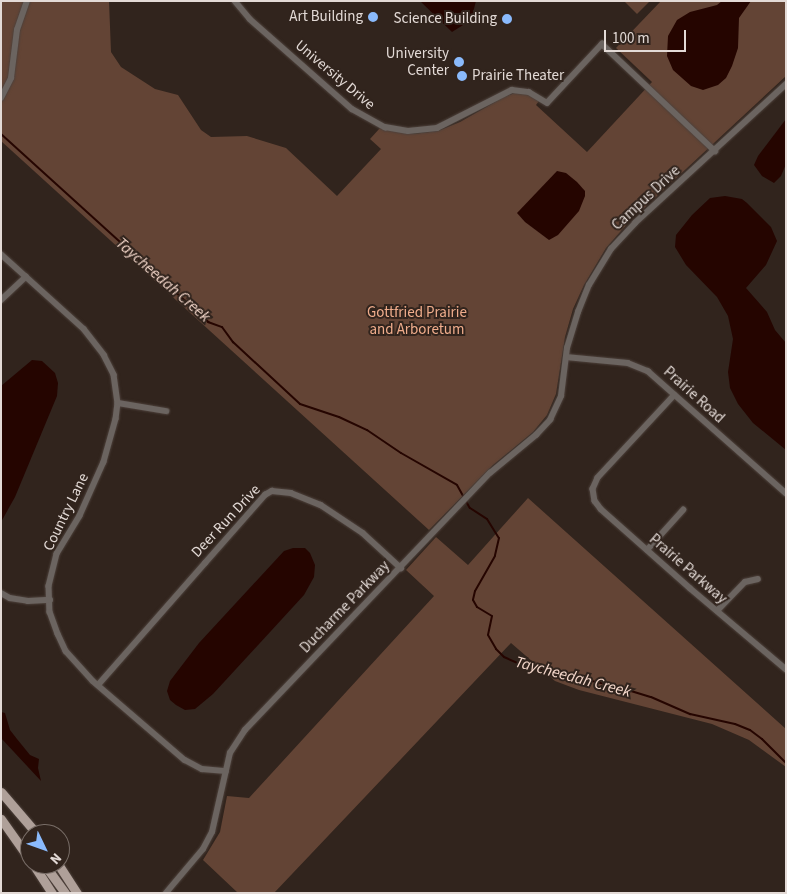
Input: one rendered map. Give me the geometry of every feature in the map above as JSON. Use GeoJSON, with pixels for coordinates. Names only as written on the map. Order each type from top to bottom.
{"type":"FeatureCollection","features":[{"type":"Feature","properties":{"kind":"main road"},"geometry":{"type":"LineString","coordinates":[[1,792],[28,824]]}},
{"type":"Feature","properties":{"kind":"main road"},"geometry":{"type":"LineString","coordinates":[[1,819],[19,843]]}},
{"type":"Feature","properties":{"kind":"main road"},"geometry":{"type":"LineString","coordinates":[[40,874],[52,893]]}},
{"type":"Feature","properties":{"kind":"main road"},"geometry":{"type":"LineString","coordinates":[[51,874],[65,893]]}},
{"type":"Feature","properties":{"kind":"main road"},"geometry":{"type":"LineString","coordinates":[[65,874],[77,893]]}},
{"type":"Feature","properties":{"kind":"street"},"geometry":{"type":"LineString","coordinates":[[1,98],[11,78],[17,30],[27,1]]}},
{"type":"Feature","properties":{"kind":"street","name":"University Drive"},"geometry":{"type":"LineString","coordinates":[[235,1],[250,19],[352,109],[384,127],[413,131],[437,128],[503,92],[514,90],[531,92],[546,103],[602,44],[715,151]]}},
{"type":"Feature","properties":{"kind":"street","name":"Campus Drive"},"geometry":{"type":"LineString","coordinates":[[566,357],[572,327],[583,298],[611,249],[635,224],[786,84]]}},
{"type":"Feature","properties":{"kind":"street","name":"Country Lane"},"geometry":{"type":"LineString","coordinates":[[1,254],[84,330],[104,354],[114,376],[118,403],[116,419],[104,462],[80,516],[57,554],[49,586],[55,626],[66,651],[98,685],[185,760],[202,769],[226,770]]}},
{"type":"Feature","properties":{"kind":"street"},"geometry":{"type":"LineString","coordinates":[[1,300],[26,277]]}},
{"type":"Feature","properties":{"kind":"street","name":"Prairie Road"},"geometry":{"type":"LineString","coordinates":[[566,357],[636,366],[648,371],[786,493]]}},
{"type":"Feature","properties":{"kind":"street","name":"Ducharme Parkway"},"geometry":{"type":"LineString","coordinates":[[166,893],[203,849],[212,832],[230,753],[245,730],[454,511],[504,461],[536,435],[550,420],[561,396],[566,357]]}},
{"type":"Feature","properties":{"kind":"street","name":"Prairie Parkway"},"geometry":{"type":"LineString","coordinates":[[675,395],[599,476],[594,486],[594,497],[599,507],[786,669]]}},
{"type":"Feature","properties":{"kind":"street"},"geometry":{"type":"LineString","coordinates":[[118,403],[166,411]]}},
{"type":"Feature","properties":{"kind":"street","name":"Deer Run Drive"},"geometry":{"type":"LineString","coordinates":[[98,685],[217,549],[266,495],[272,491],[291,493],[321,505],[363,533],[401,568]]}},
{"type":"Feature","properties":{"kind":"street"},"geometry":{"type":"LineString","coordinates":[[647,550],[683,510]]}},
{"type":"Feature","properties":{"kind":"street"},"geometry":{"type":"LineString","coordinates":[[717,611],[745,582],[758,579]]}},
{"type":"Feature","properties":{"kind":"street"},"geometry":{"type":"LineString","coordinates":[[1,593],[10,598],[28,601],[50,600]]}},
{"type":"Feature","properties":{"kind":"green space","name":"Gottfried Prairie and Arboretum"},"geometry":{"type":"Polygon","coordinates":[[[1,1],[109,1],[111,52],[121,67],[155,89],[178,95],[201,130],[211,137],[247,136],[286,148],[337,196],[381,149],[370,139],[380,128],[413,134],[438,131],[460,122],[504,97],[518,92],[539,101],[536,105],[587,152],[652,82],[616,48],[661,1],[786,1],[786,76],[628,223],[606,248],[584,285],[573,309],[565,337],[556,394],[547,415],[533,432],[493,465],[429,530],[1,141],[1,1]]]}},
{"type":"Feature","properties":{"kind":"green space"},"geometry":{"type":"Polygon","coordinates":[[[624,1],[650,1],[637,14],[624,1]]]}},
{"type":"Feature","properties":{"kind":"green space"},"geometry":{"type":"Polygon","coordinates":[[[528,498],[786,729],[786,767],[749,740],[712,724],[579,690],[555,681],[511,643],[274,893],[238,893],[203,860],[220,832],[227,796],[249,798],[434,596],[406,570],[436,537],[468,565],[528,498]]]}},
{"type":"Feature","properties":{"kind":"shaded area"},"geometry":{"type":"Polygon","coordinates":[[[420,1],[476,1],[471,20],[452,32],[420,1]]]}},
{"type":"Feature","properties":{"kind":"shaded area"},"geometry":{"type":"Polygon","coordinates":[[[722,1],[751,1],[739,18],[738,48],[726,78],[718,85],[703,90],[691,86],[673,70],[667,56],[668,36],[677,20],[690,12],[717,5],[722,1]]]}},
{"type":"Feature","properties":{"kind":"shaded area"},"geometry":{"type":"Polygon","coordinates":[[[786,119],[786,164],[781,176],[774,183],[762,176],[754,165],[758,156],[786,119]]]}},
{"type":"Feature","properties":{"kind":"shaded area"},"geometry":{"type":"Polygon","coordinates":[[[557,171],[566,173],[577,182],[585,191],[585,196],[579,211],[558,235],[549,240],[525,222],[517,213],[557,171]]]}},
{"type":"Feature","properties":{"kind":"shaded area"},"geometry":{"type":"Polygon","coordinates":[[[725,196],[742,199],[747,203],[771,227],[777,241],[766,265],[746,288],[767,312],[775,330],[786,343],[786,450],[753,423],[738,404],[730,388],[728,372],[733,339],[728,316],[717,297],[686,265],[675,247],[676,235],[692,215],[710,198],[725,196]]]}},
{"type":"Feature","properties":{"kind":"shaded area"},"geometry":{"type":"Polygon","coordinates":[[[32,360],[42,361],[55,373],[58,383],[57,396],[15,497],[1,522],[1,386],[32,360]]]}},
{"type":"Feature","properties":{"kind":"shaded area"},"geometry":{"type":"Polygon","coordinates":[[[293,548],[305,548],[310,553],[315,565],[314,577],[304,595],[213,694],[195,709],[185,710],[176,705],[170,700],[167,691],[170,681],[199,643],[284,551],[293,548]]]}},
{"type":"Feature","properties":{"kind":"shaded area"},"geometry":{"type":"Polygon","coordinates":[[[1,712],[5,713],[10,730],[17,739],[30,755],[39,759],[38,768],[41,781],[1,738],[1,712]]]}},
{"type":"Feature","properties":{"kind":"waterway","name":"Taycheedah Creek"},"geometry":{"type":"LineString","coordinates":[[1,134],[208,322],[222,327],[233,342],[300,404],[339,417],[367,430],[401,453],[457,485],[470,508],[487,519],[499,538],[495,556],[475,591],[473,600],[477,607],[492,616],[488,635],[496,649],[504,657],[522,665],[618,687],[651,697],[690,714],[735,724],[750,730],[762,739],[786,763]]}},
{"type":"Feature","properties":{"kind":"place","name":"Art Building"},"geometry":{"type":"Point","coordinates":[373,17]}},
{"type":"Feature","properties":{"kind":"place","name":"Science Building"},"geometry":{"type":"Point","coordinates":[507,19]}},
{"type":"Feature","properties":{"kind":"place","name":"University Center"},"geometry":{"type":"Point","coordinates":[459,62]}},
{"type":"Feature","properties":{"kind":"place","name":"Prairie Theater"},"geometry":{"type":"Point","coordinates":[462,76]}}]}
